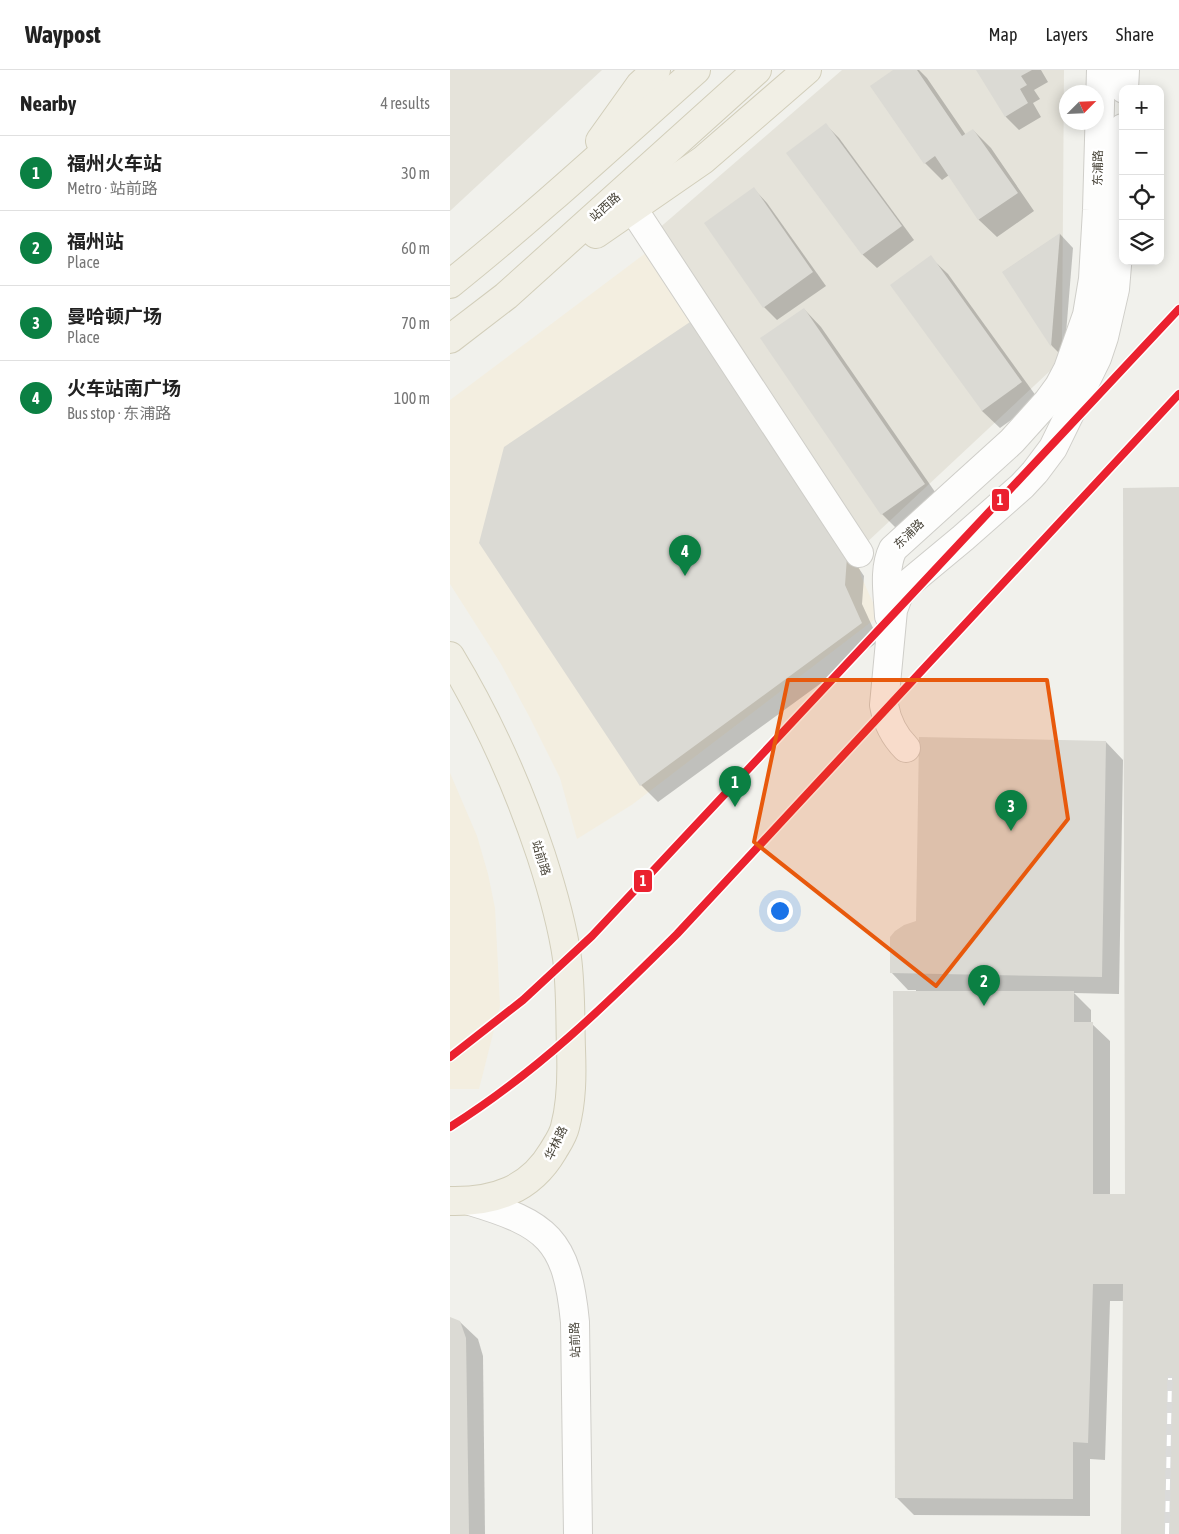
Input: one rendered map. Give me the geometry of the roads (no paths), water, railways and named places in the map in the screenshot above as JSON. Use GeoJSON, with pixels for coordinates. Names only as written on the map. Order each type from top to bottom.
{"type":"FeatureCollection","features":[{"type":"Feature","properties":{"kind":"main road"},"geometry":{"type":"LineString","coordinates":[[570,183],[640,85],[656,70]]}},
{"type":"Feature","properties":{"kind":"main road"},"geometry":{"type":"LineString","coordinates":[[450,284],[570,183],[696,70]]}},
{"type":"Feature","properties":{"kind":"main road","name":"站西路"},"geometry":{"type":"LineString","coordinates":[[450,339],[506,296],[756,70]]}},
{"type":"Feature","properties":{"kind":"main road"},"geometry":{"type":"LineString","coordinates":[[506,296],[703,160],[807,70]]}},
{"type":"Feature","properties":{"kind":"main road","name":"站前路"},"geometry":{"type":"LineString","coordinates":[[450,656],[484,719],[516,788],[532,828],[555,900],[569,974],[572,1076]]}},
{"type":"Feature","properties":{"kind":"main road","name":"华林路"},"geometry":{"type":"LineString","coordinates":[[460,1201],[503,1194],[519,1187],[545,1165],[564,1130],[570,1105],[572,1076]]}},
{"type":"Feature","properties":{"kind":"street","name":"东浦路"},"geometry":{"type":"LineString","coordinates":[[890,643],[887,576],[890,554],[893,549],[1017,435],[1059,386],[1076,352],[1088,315],[1093,279],[1098,210],[1101,70]]}},
{"type":"Feature","properties":{"kind":"street"},"geometry":{"type":"LineString","coordinates":[[1124,85],[1125,70]]}},
{"type":"Feature","properties":{"kind":"street","name":"东浦路"},"geometry":{"type":"LineString","coordinates":[[890,643],[896,599],[910,582],[1002,504],[1035,472],[1053,448],[1086,382],[1104,337],[1115,289],[1119,242],[1123,130]]}},
{"type":"Feature","properties":{"kind":"street"},"geometry":{"type":"LineString","coordinates":[[633,209],[859,553]]}},
{"type":"Feature","properties":{"kind":"street"},"geometry":{"type":"LineString","coordinates":[[890,643],[884,705],[891,729],[906,748]]}},
{"type":"Feature","properties":{"kind":"street","name":"站前路"},"geometry":{"type":"LineString","coordinates":[[460,1201],[506,1212],[532,1224],[546,1236],[562,1260],[568,1277],[574,1322],[578,1534]]}},
{"type":"Feature","properties":{"kind":"railway"},"geometry":{"type":"LineString","coordinates":[[1167,1534],[1170,1378]]}},
{"type":"Feature","properties":{"kind":"place","name":"火车站南广场"},"geometry":{"type":"Point","coordinates":[685,576]}},
{"type":"Feature","properties":{"kind":"place","name":"福州火车站"},"geometry":{"type":"Point","coordinates":[735,807]}},
{"type":"Feature","properties":{"kind":"place","name":"曼哈顿广场"},"geometry":{"type":"Point","coordinates":[1011,831]}},
{"type":"Feature","properties":{"kind":"place","name":"福州站"},"geometry":{"type":"Point","coordinates":[984,1006]}}]}
